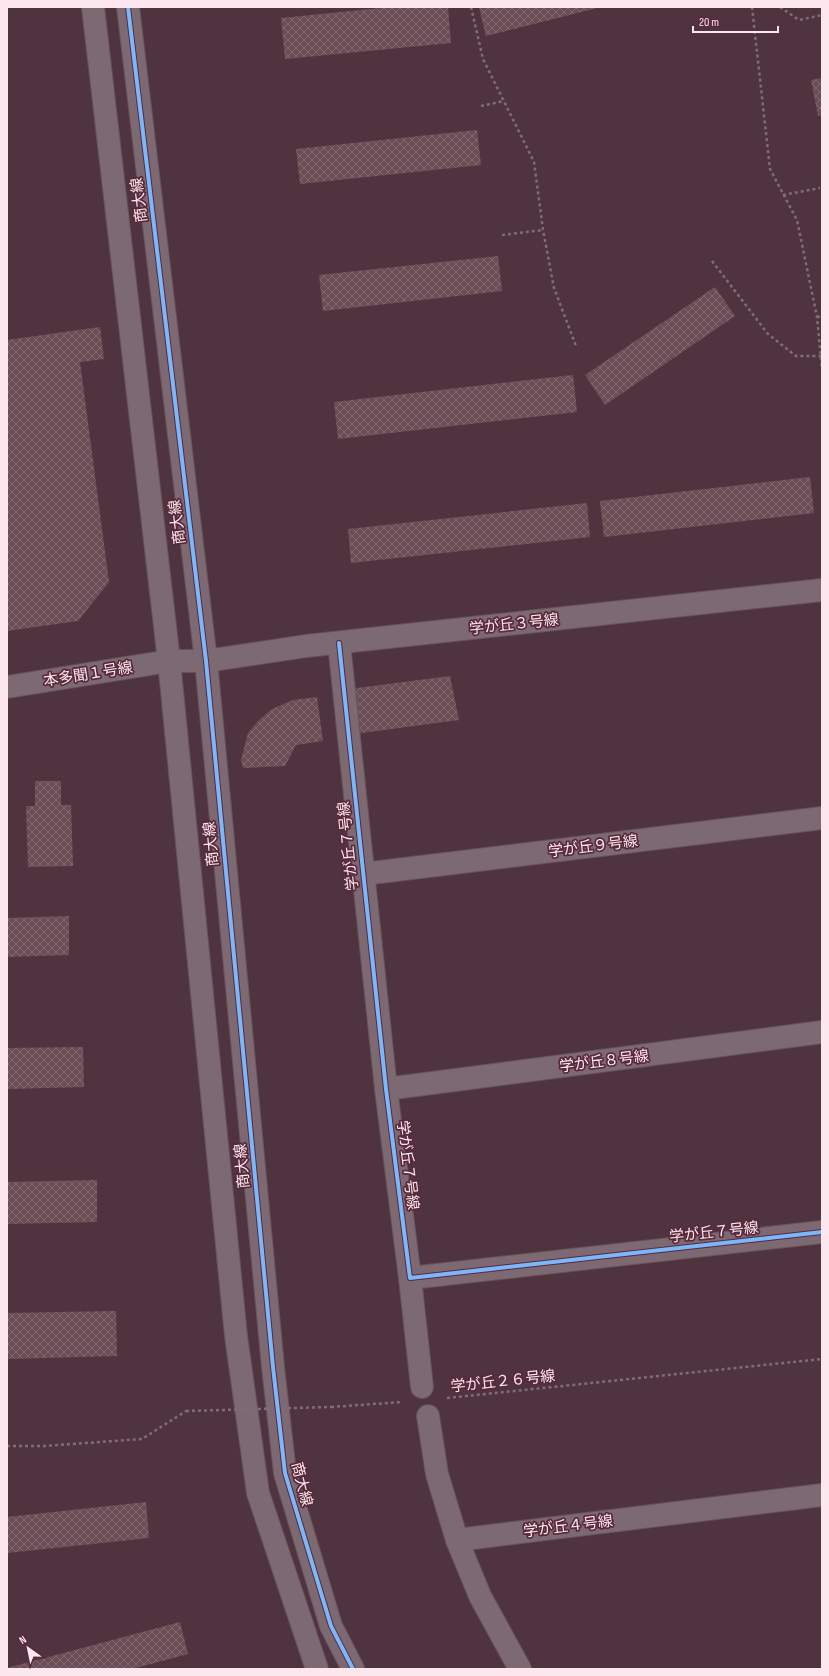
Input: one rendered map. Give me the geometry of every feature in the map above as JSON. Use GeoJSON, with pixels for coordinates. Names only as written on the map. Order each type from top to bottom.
{"type":"FeatureCollection","features":[{"type":"Feature","properties":{"kind":"street","name":"商大線"},"geometry":{"type":"LineString","coordinates":[[93,7],[170,661],[236,1336],[258,1493],[317,1669]]}},
{"type":"Feature","properties":{"kind":"street","name":"商大線"},"geometry":{"type":"LineString","coordinates":[[128,7],[206,660],[285,1473],[331,1626],[353,1669]]}},
{"type":"Feature","properties":{"kind":"street","name":"学が丘３号線"},"geometry":{"type":"LineString","coordinates":[[206,660],[339,643],[822,590]]}},
{"type":"Feature","properties":{"kind":"street","name":"学が丘７号線"},"geometry":{"type":"LineString","coordinates":[[339,643],[386,1089],[410,1278],[822,1232]]}},
{"type":"Feature","properties":{"kind":"street","name":"本多聞１号線"},"geometry":{"type":"LineString","coordinates":[[7,687],[170,661],[206,660]]}},
{"type":"Feature","properties":{"kind":"street","name":"学が丘９号線"},"geometry":{"type":"LineString","coordinates":[[363,874],[822,818]]}},
{"type":"Feature","properties":{"kind":"street","name":"学が丘８号線"},"geometry":{"type":"LineString","coordinates":[[386,1089],[822,1032]]}},
{"type":"Feature","properties":{"kind":"street"},"geometry":{"type":"LineString","coordinates":[[410,1278],[416,1394]]}},
{"type":"Feature","properties":{"kind":"street"},"geometry":{"type":"LineString","coordinates":[[434,1407],[437,1474],[457,1540],[480,1596],[520,1669]]}},
{"type":"Feature","properties":{"kind":"street","name":"学が丘４号線"},"geometry":{"type":"LineString","coordinates":[[457,1540],[822,1495]]}},
{"type":"Feature","properties":{"kind":"path"},"geometry":{"type":"LineString","coordinates":[[471,7],[483,59],[534,162],[543,230],[554,288],[576,346]]}},
{"type":"Feature","properties":{"kind":"path"},"geometry":{"type":"LineString","coordinates":[[752,7],[770,169],[797,220],[817,317],[822,370]]}},
{"type":"Feature","properties":{"kind":"path"},"geometry":{"type":"LineString","coordinates":[[780,7],[799,20],[822,15]]}},
{"type":"Feature","properties":{"kind":"path"},"geometry":{"type":"LineString","coordinates":[[481,106],[504,100]]}},
{"type":"Feature","properties":{"kind":"path"},"geometry":{"type":"LineString","coordinates":[[784,195],[820,188]]}},
{"type":"Feature","properties":{"kind":"path"},"geometry":{"type":"LineString","coordinates":[[502,235],[543,230]]}},
{"type":"Feature","properties":{"kind":"path"},"geometry":{"type":"LineString","coordinates":[[712,261],[768,334],[796,356],[821,356]]}},
{"type":"Feature","properties":{"kind":"path"},"geometry":{"type":"LineString","coordinates":[[817,317],[822,316]]}},
{"type":"Feature","properties":{"kind":"path"},"geometry":{"type":"LineString","coordinates":[[7,1446],[44,1446],[142,1439],[186,1412],[331,1407],[416,1394]]}},
{"type":"Feature","properties":{"kind":"building"},"geometry":{"type":"Polygon","coordinates":[[[391,7],[448,7],[451,43],[285,59],[281,18],[391,7]]]}},
{"type":"Feature","properties":{"kind":"building"},"geometry":{"type":"Polygon","coordinates":[[[479,7],[597,7],[597,8],[486,36],[479,7]]]}},
{"type":"Feature","properties":{"kind":"building"},"geometry":{"type":"Polygon","coordinates":[[[822,78],[822,115],[818,116],[811,80],[822,78]]]}},
{"type":"Feature","properties":{"kind":"building"},"geometry":{"type":"Polygon","coordinates":[[[477,130],[481,165],[300,184],[296,149],[477,130]]]}},
{"type":"Feature","properties":{"kind":"building"},"geometry":{"type":"Polygon","coordinates":[[[498,256],[502,291],[323,311],[319,275],[498,256]]]}},
{"type":"Feature","properties":{"kind":"building"},"geometry":{"type":"Polygon","coordinates":[[[715,287],[735,316],[605,405],[585,375],[715,287]]]}},
{"type":"Feature","properties":{"kind":"building"},"geometry":{"type":"Polygon","coordinates":[[[100,327],[104,359],[80,362],[109,582],[78,621],[7,631],[7,340],[100,327]]]}},
{"type":"Feature","properties":{"kind":"building"},"geometry":{"type":"Polygon","coordinates":[[[573,375],[577,412],[338,439],[334,402],[573,375]]]}},
{"type":"Feature","properties":{"kind":"building"},"geometry":{"type":"Polygon","coordinates":[[[810,477],[814,513],[604,537],[600,501],[810,477]]]}},
{"type":"Feature","properties":{"kind":"building"},"geometry":{"type":"Polygon","coordinates":[[[587,503],[590,537],[351,563],[348,529],[587,503]]]}},
{"type":"Feature","properties":{"kind":"building"},"geometry":{"type":"Polygon","coordinates":[[[450,676],[459,720],[354,734],[349,689],[450,676]]]}},
{"type":"Feature","properties":{"kind":"building"},"geometry":{"type":"Polygon","coordinates":[[[317,697],[323,741],[296,745],[285,766],[243,768],[241,760],[248,733],[259,720],[272,709],[293,700],[317,697]]]}},
{"type":"Feature","properties":{"kind":"building"},"geometry":{"type":"Polygon","coordinates":[[[35,781],[61,781],[61,805],[71,805],[73,866],[28,867],[26,806],[35,806],[35,781]]]}},
{"type":"Feature","properties":{"kind":"building"},"geometry":{"type":"Polygon","coordinates":[[[69,916],[69,955],[7,957],[7,918],[69,916]]]}},
{"type":"Feature","properties":{"kind":"building"},"geometry":{"type":"Polygon","coordinates":[[[83,1047],[84,1087],[7,1089],[7,1048],[83,1047]]]}},
{"type":"Feature","properties":{"kind":"building"},"geometry":{"type":"Polygon","coordinates":[[[97,1180],[97,1222],[7,1224],[7,1182],[97,1180]]]}},
{"type":"Feature","properties":{"kind":"building"},"geometry":{"type":"Polygon","coordinates":[[[116,1311],[117,1356],[7,1359],[7,1313],[116,1311]]]}},
{"type":"Feature","properties":{"kind":"building"},"geometry":{"type":"Polygon","coordinates":[[[146,1502],[149,1538],[7,1553],[7,1517],[146,1502]]]}},
{"type":"Feature","properties":{"kind":"building"},"geometry":{"type":"Polygon","coordinates":[[[180,1622],[188,1654],[132,1669],[7,1669],[7,1668],[180,1622]]]}},
{"type":"Feature","properties":{"kind":"cycle path"},"geometry":{"type":"LineString","coordinates":[[128,7],[206,661],[273,1367],[285,1473],[331,1626],[353,1669]]}},
{"type":"Feature","properties":{"kind":"cycle path"},"geometry":{"type":"LineString","coordinates":[[339,643],[386,1089],[410,1278],[822,1232]]}}]}
